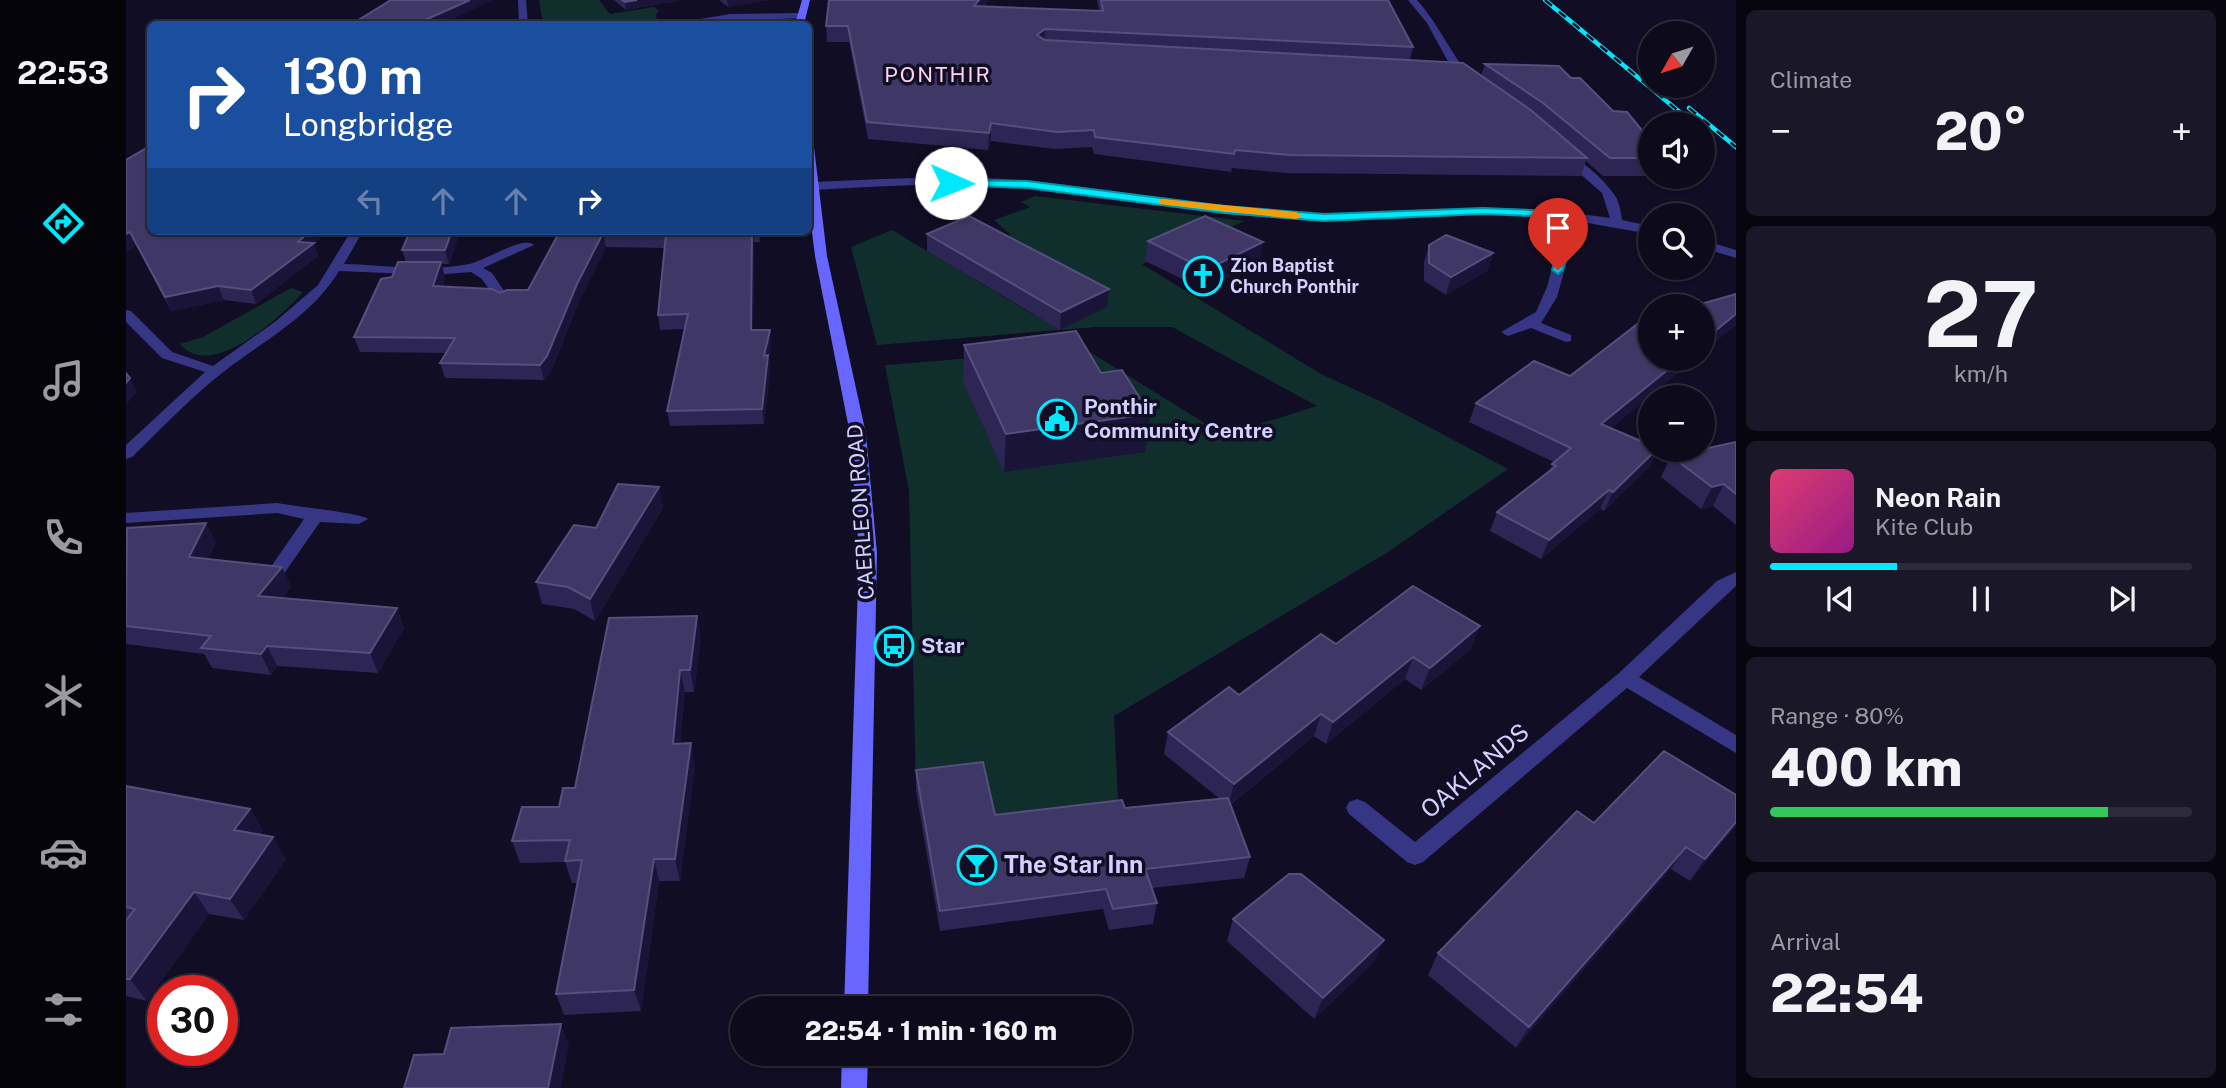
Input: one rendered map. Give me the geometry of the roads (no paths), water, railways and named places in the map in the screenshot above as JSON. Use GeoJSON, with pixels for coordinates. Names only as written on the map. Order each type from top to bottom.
{"type":"FeatureCollection","features":[{"type":"Feature","properties":{"kind":"main road"},"geometry":{"type":"LineString","coordinates":[[799,20],[806,0]]}},
{"type":"Feature","properties":{"kind":"main road","name":"CAERLEON ROAD"},"geometry":{"type":"LineString","coordinates":[[812,173],[821,256],[858,434],[868,553],[856,996]]}},
{"type":"Feature","properties":{"kind":"main road"},"geometry":{"type":"LineString","coordinates":[[854,1088],[855,1066]]}},
{"type":"Feature","properties":{"kind":"street"},"geometry":{"type":"LineString","coordinates":[[522,0],[524,21]]}},
{"type":"Feature","properties":{"kind":"street"},"geometry":{"type":"LineString","coordinates":[[1412,0],[1431,22],[1457,71]]}},
{"type":"Feature","properties":{"kind":"street"},"geometry":{"type":"LineString","coordinates":[[698,21],[730,17],[799,20]]}},
{"type":"Feature","properties":{"kind":"street"},"geometry":{"type":"LineString","coordinates":[[1443,70],[1457,71],[1478,86]]}},
{"type":"Feature","properties":{"kind":"street"},"geometry":{"type":"LineString","coordinates":[[1559,150],[1609,191],[1614,201],[1616,222]]}},
{"type":"Feature","properties":{"kind":"street"},"geometry":{"type":"LineString","coordinates":[[814,186],[925,182],[1027,184],[1224,209],[1324,217],[1483,211],[1556,214],[1638,227]]}},
{"type":"Feature","properties":{"kind":"street"},"geometry":{"type":"LineString","coordinates":[[1508,332],[1530,323],[1541,314],[1567,240],[1568,232],[1556,214]]}},
{"type":"Feature","properties":{"kind":"street"},"geometry":{"type":"LineString","coordinates":[[126,454],[215,371],[281,324],[323,287],[354,235]]}},
{"type":"Feature","properties":{"kind":"street"},"geometry":{"type":"LineString","coordinates":[[333,267],[433,271],[473,268],[528,245]]}},
{"type":"Feature","properties":{"kind":"street"},"geometry":{"type":"LineString","coordinates":[[1715,248],[1736,254]]}},
{"type":"Feature","properties":{"kind":"street"},"geometry":{"type":"LineString","coordinates":[[473,268],[486,276],[505,301]]}},
{"type":"Feature","properties":{"kind":"street"},"geometry":{"type":"LineString","coordinates":[[126,314],[167,355],[215,371]]}},
{"type":"Feature","properties":{"kind":"street"},"geometry":{"type":"LineString","coordinates":[[1530,323],[1566,338]]}},
{"type":"Feature","properties":{"kind":"street"},"geometry":{"type":"LineString","coordinates":[[126,518],[277,508],[314,516],[359,519]]}},
{"type":"Feature","properties":{"kind":"street"},"geometry":{"type":"LineString","coordinates":[[277,572],[314,516]]}},
{"type":"Feature","properties":{"kind":"street","name":"OAKLANDS"},"geometry":{"type":"LineString","coordinates":[[1357,808],[1415,855],[1626,678],[1723,585],[1736,578]]}},
{"type":"Feature","properties":{"kind":"street"},"geometry":{"type":"LineString","coordinates":[[1626,678],[1736,745]]}},
{"type":"Feature","properties":{"kind":"railway"},"geometry":{"type":"LineString","coordinates":[[1545,0],[1680,112]]}},
{"type":"Feature","properties":{"kind":"railway"},"geometry":{"type":"LineString","coordinates":[[1689,108],[1736,147]]}},
{"type":"Feature","properties":{"kind":"place","name":"Zion Baptist Church Ponthir"},"geometry":{"type":"Point","coordinates":[1203,276]}},
{"type":"Feature","properties":{"kind":"place","name":"Ponthir Community Centre"},"geometry":{"type":"Point","coordinates":[1057,419]}},
{"type":"Feature","properties":{"kind":"place","name":"Star"},"geometry":{"type":"Point","coordinates":[894,646]}},
{"type":"Feature","properties":{"kind":"place","name":"The Star Inn"},"geometry":{"type":"Point","coordinates":[977,865]}},
{"type":"Feature","properties":{"kind":"district","name":"PONTHIR"},"geometry":{"type":"Point","coordinates":[938,75]}}]}
